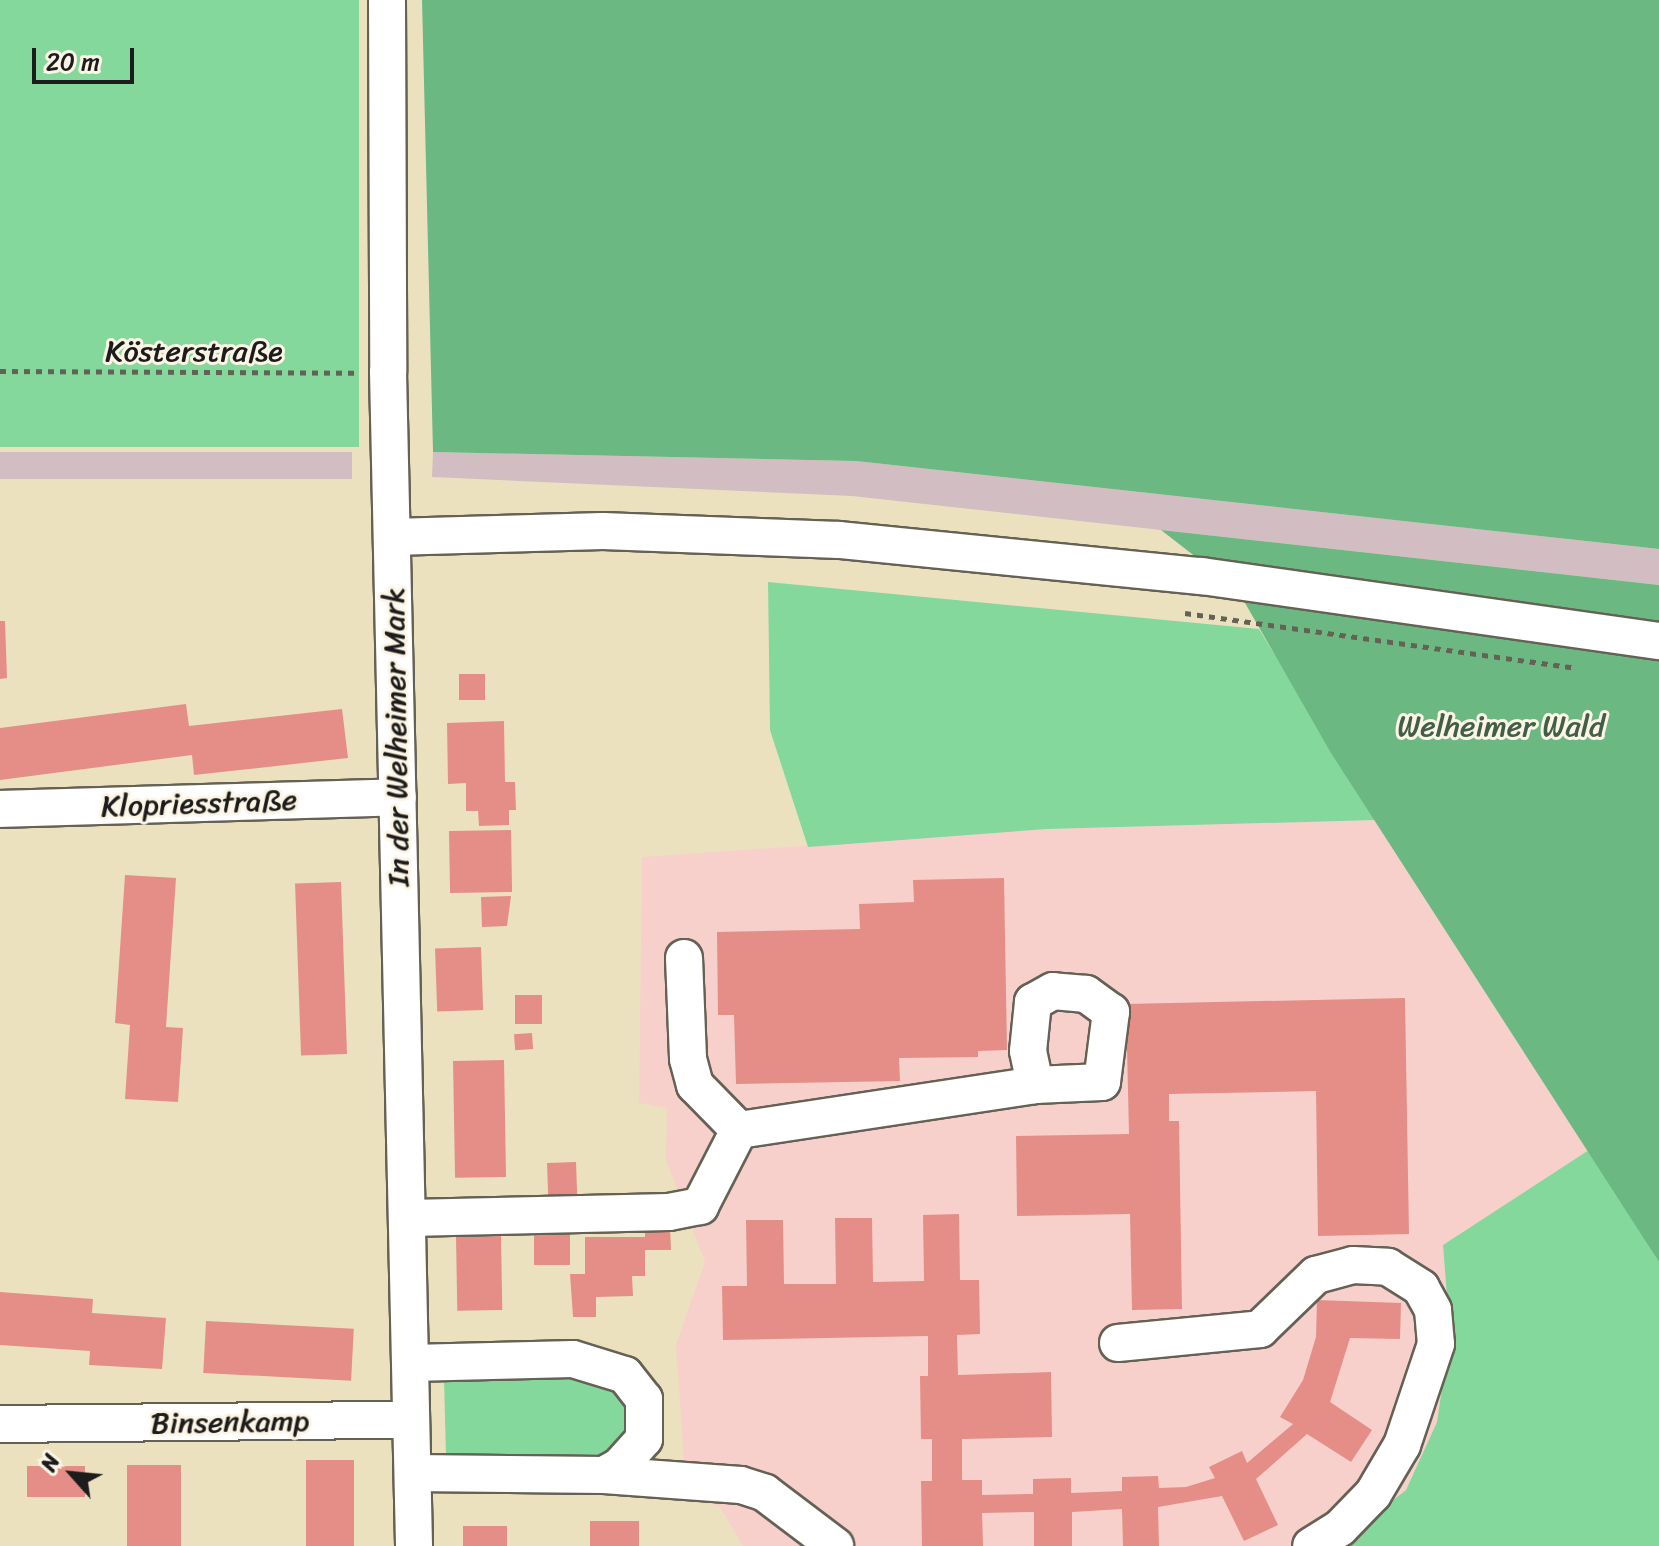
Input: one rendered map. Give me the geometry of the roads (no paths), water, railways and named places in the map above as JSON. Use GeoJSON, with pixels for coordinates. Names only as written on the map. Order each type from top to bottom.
{"type":"FeatureCollection","features":[{"type":"Feature","properties":{"kind":"street","name":"In der Welheimer Mark"},"geometry":{"type":"LineString","coordinates":[[387,0],[388,372],[414,1546]]}},
{"type":"Feature","properties":{"kind":"street"},"geometry":{"type":"LineString","coordinates":[[392,537],[618,531],[839,540],[1202,576],[1659,641]]}},
{"type":"Feature","properties":{"kind":"street","name":"Klopriesstraße"},"geometry":{"type":"LineString","coordinates":[[0,809],[398,797]]}},
{"type":"Feature","properties":{"kind":"street"},"geometry":{"type":"LineString","coordinates":[[684,958],[688,1059],[695,1085],[739,1130]]}},
{"type":"Feature","properties":{"kind":"street"},"geometry":{"type":"LineString","coordinates":[[739,1130],[1035,1085]]}},
{"type":"Feature","properties":{"kind":"street"},"geometry":{"type":"LineString","coordinates":[[409,1218],[669,1212],[700,1206],[739,1130]]}},
{"type":"Feature","properties":{"kind":"street"},"geometry":{"type":"LineString","coordinates":[[1118,1343],[1260,1329],[1316,1275],[1353,1265],[1388,1267],[1421,1288],[1433,1310],[1436,1344],[1402,1445],[1373,1494],[1340,1528],[1311,1546]]}},
{"type":"Feature","properties":{"kind":"street"},"geometry":{"type":"LineString","coordinates":[[411,1363],[573,1359],[625,1375],[644,1399],[644,1439],[620,1466],[604,1475]]}},
{"type":"Feature","properties":{"kind":"street","name":"Binsenkamp"},"geometry":{"type":"LineString","coordinates":[[0,1424],[411,1420]]}},
{"type":"Feature","properties":{"kind":"street"},"geometry":{"type":"LineString","coordinates":[[413,1473],[604,1475],[741,1485],[765,1493],[835,1546]]}},
{"type":"Feature","properties":{"kind":"park label","name":"Welheimer Wald"},"geometry":{"type":"Point","coordinates":[1501,726]}}]}
